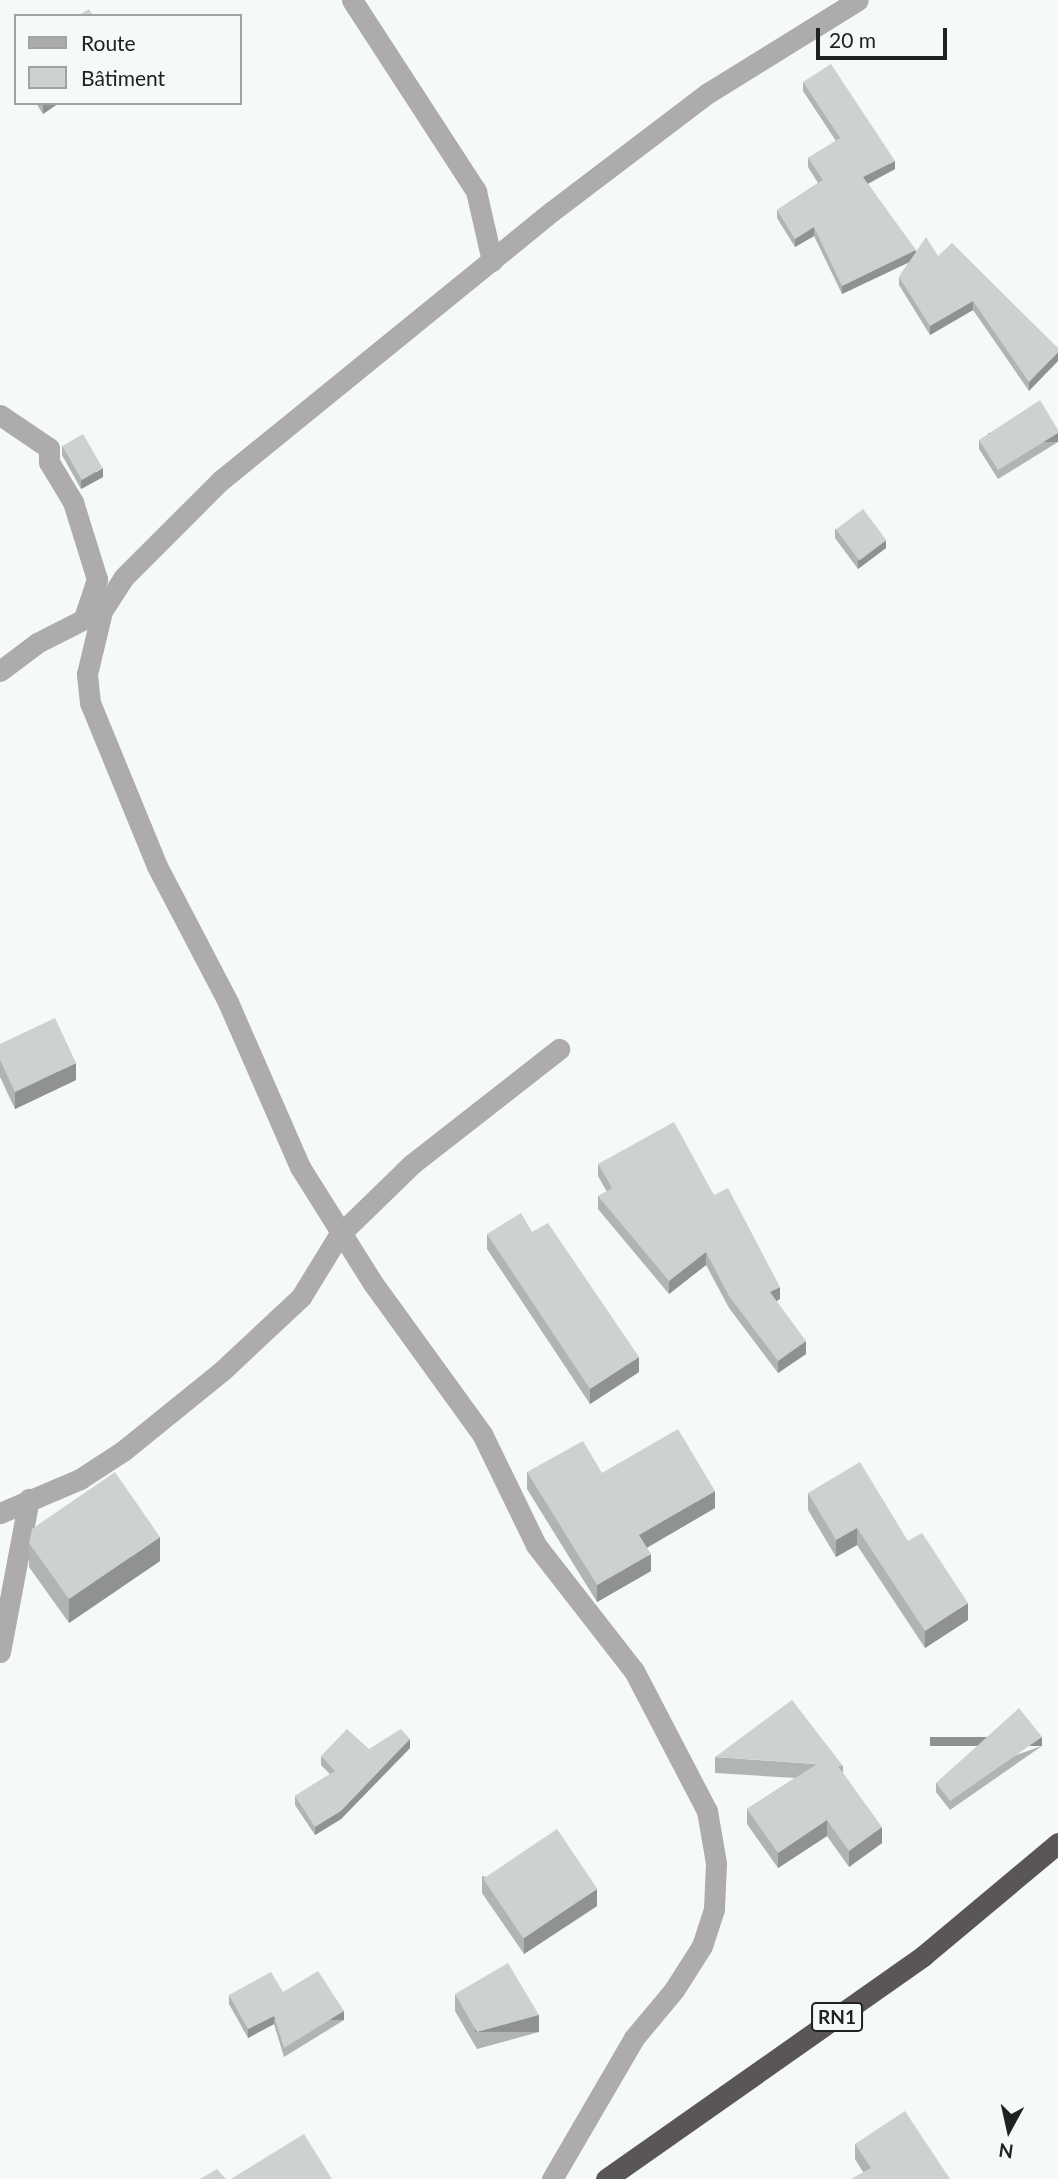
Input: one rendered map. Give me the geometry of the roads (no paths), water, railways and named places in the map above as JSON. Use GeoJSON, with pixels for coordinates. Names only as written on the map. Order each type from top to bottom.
{"type":"FeatureCollection","features":[{"type":"Feature","properties":{"kind":"highway","name":"RN1"},"geometry":{"type":"LineString","coordinates":[[606,2179],[923,1956],[1058,1843]]}},
{"type":"Feature","properties":{"kind":"street"},"geometry":{"type":"LineString","coordinates":[[352,0],[476,191],[492,261]]}},
{"type":"Feature","properties":{"kind":"street"},"geometry":{"type":"LineString","coordinates":[[0,671],[37,643],[93,614],[124,577],[220,481],[492,261],[708,93],[858,0]]}},
{"type":"Feature","properties":{"kind":"street"},"geometry":{"type":"LineString","coordinates":[[0,415],[49,448],[49,462],[73,502],[97,579],[87,674],[90,703],[157,866],[229,1002],[300,1167],[339,1234],[482,1434],[536,1545],[634,1671],[707,1811],[716,1863],[714,1909],[702,1946],[674,1990],[634,2038],[552,2179]]}},
{"type":"Feature","properties":{"kind":"street"},"geometry":{"type":"LineString","coordinates":[[0,1513],[80,1479],[123,1451],[223,1370],[301,1297],[339,1234],[412,1164],[559,1049]]}},
{"type":"Feature","properties":{"kind":"street"},"geometry":{"type":"LineString","coordinates":[[0,1652],[29,1499]]}}]}
